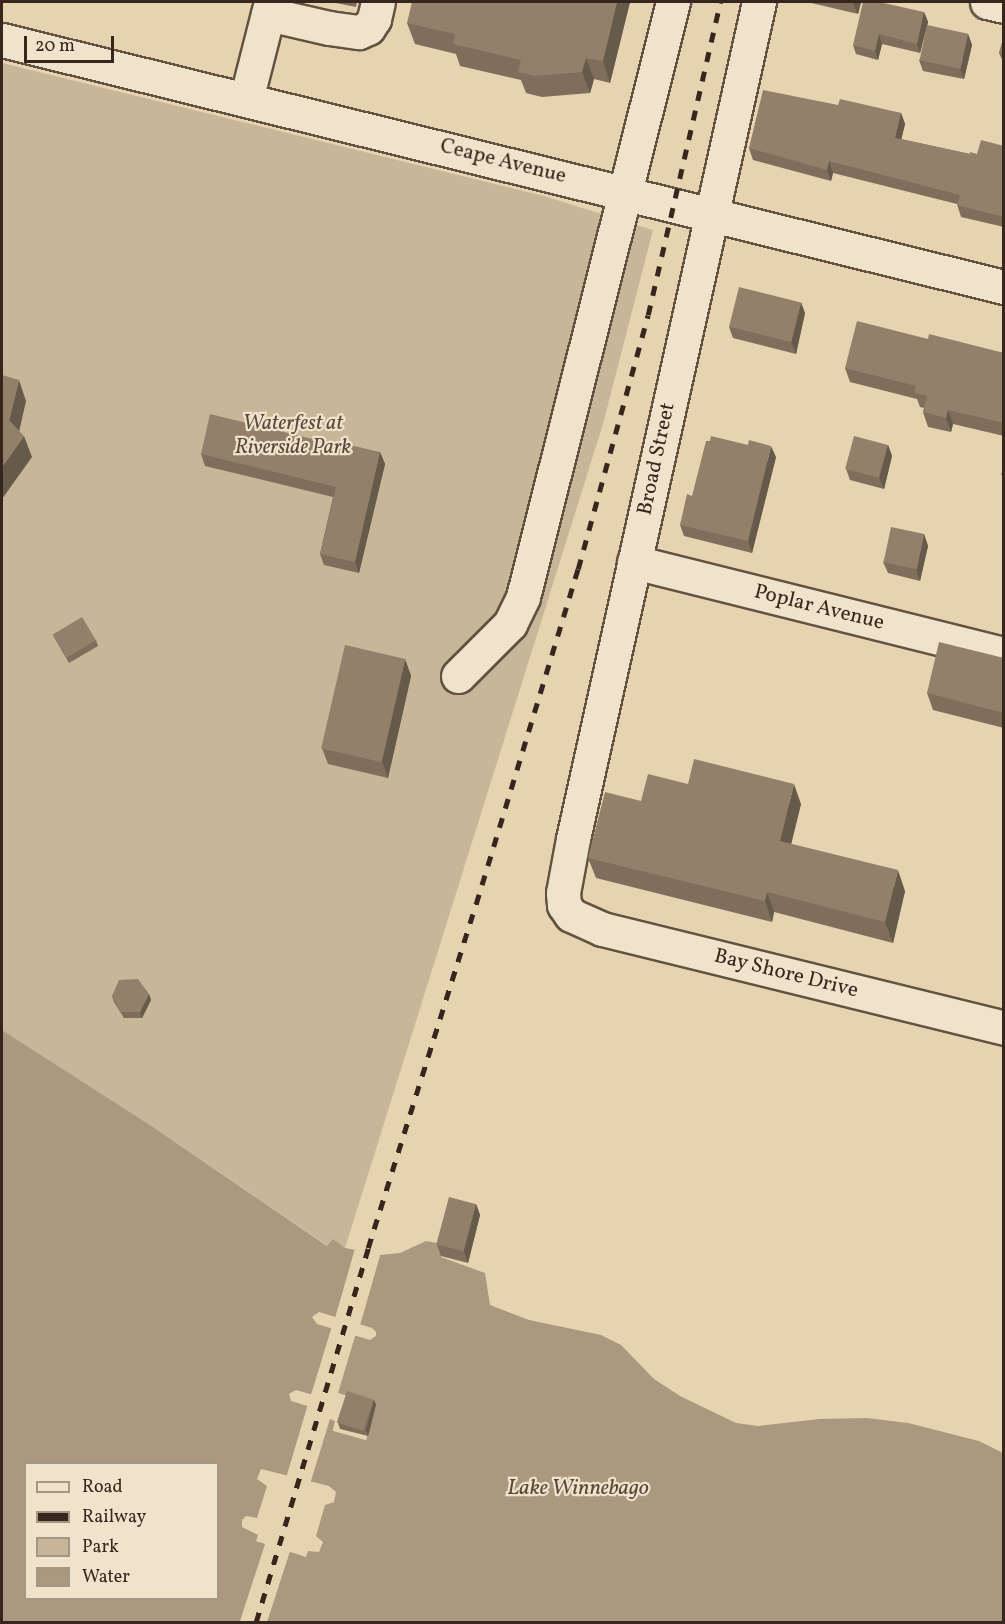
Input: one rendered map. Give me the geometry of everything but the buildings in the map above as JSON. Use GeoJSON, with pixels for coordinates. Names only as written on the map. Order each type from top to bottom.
{"type":"FeatureCollection","features":[{"type":"Feature","properties":{"kind":"street"},"geometry":{"type":"LineString","coordinates":[[246,100],[269,8],[338,30],[359,32],[368,28],[374,19],[378,2]]}},
{"type":"Feature","properties":{"kind":"street"},"geometry":{"type":"LineString","coordinates":[[458,676],[510,624],[523,597],[673,2]]}},
{"type":"Feature","properties":{"kind":"street","name":"Broad Street"},"geometry":{"type":"LineString","coordinates":[[571,915],[564,905],[563,893],[710,215],[759,2]]}},
{"type":"Feature","properties":{"kind":"street"},"geometry":{"type":"LineString","coordinates":[[987,2],[1004,6]]}},
{"type":"Feature","properties":{"kind":"street","name":"Ceape Avenue"},"geometry":{"type":"LineString","coordinates":[[2,40],[1004,287]]}},
{"type":"Feature","properties":{"kind":"street","name":"Poplar Avenue"},"geometry":{"type":"LineString","coordinates":[[634,562],[1004,654]]}},
{"type":"Feature","properties":{"kind":"street","name":"Bay Shore Drive"},"geometry":{"type":"LineString","coordinates":[[571,915],[602,929],[1004,1028]]}},
{"type":"Feature","properties":{"kind":"green space","name":"Waterfest at Riverside Park"},"geometry":{"type":"Polygon","coordinates":[[[2,63],[544,196],[653,230],[603,424],[345,1248],[328,1246],[150,1125],[2,1030],[2,63]]]}},
{"type":"Feature","properties":{"kind":"water","name":"Lake Winnebago"},"geometry":{"type":"Polygon","coordinates":[[[2,1030],[150,1125],[327,1246],[333,1239],[345,1248],[380,1255],[400,1253],[426,1241],[443,1244],[441,1257],[485,1273],[490,1305],[529,1320],[601,1335],[621,1345],[654,1379],[680,1396],[736,1423],[758,1426],[819,1419],[867,1418],[908,1423],[979,1441],[1003,1453],[1003,1622],[2,1622],[2,1030]],[[319,1312],[312,1317],[317,1324],[370,1340],[376,1336],[372,1328],[319,1312]],[[296,1390],[289,1394],[291,1401],[337,1415],[333,1430],[366,1440],[376,1406],[341,1403],[296,1390]],[[261,1469],[257,1479],[267,1486],[257,1518],[246,1516],[242,1520],[242,1527],[258,1535],[256,1541],[306,1557],[308,1551],[319,1552],[323,1542],[316,1536],[325,1505],[334,1502],[336,1492],[329,1486],[261,1469]]]}},
{"type":"Feature","properties":{"kind":"pier"},"geometry":{"type":"Polygon","coordinates":[[[356,1245],[381,1252],[359,1327],[335,1320],[356,1245]]]}},
{"type":"Feature","properties":{"kind":"pier"},"geometry":{"type":"Polygon","coordinates":[[[332,1326],[356,1333],[338,1393],[376,1405],[366,1440],[333,1431],[335,1421],[330,1419],[310,1484],[286,1478],[308,1404],[339,1413],[336,1429],[365,1435],[344,1405],[310,1398],[332,1326]]]}},
{"type":"Feature","properties":{"kind":"pier"},"geometry":{"type":"Polygon","coordinates":[[[266,1541],[291,1549],[267,1622],[240,1621],[266,1541]]]}},
{"type":"Feature","properties":{"kind":"railway"},"geometry":{"type":"LineString","coordinates":[[256,1622],[368,1248],[578,569],[648,315],[720,2]]}}]}
